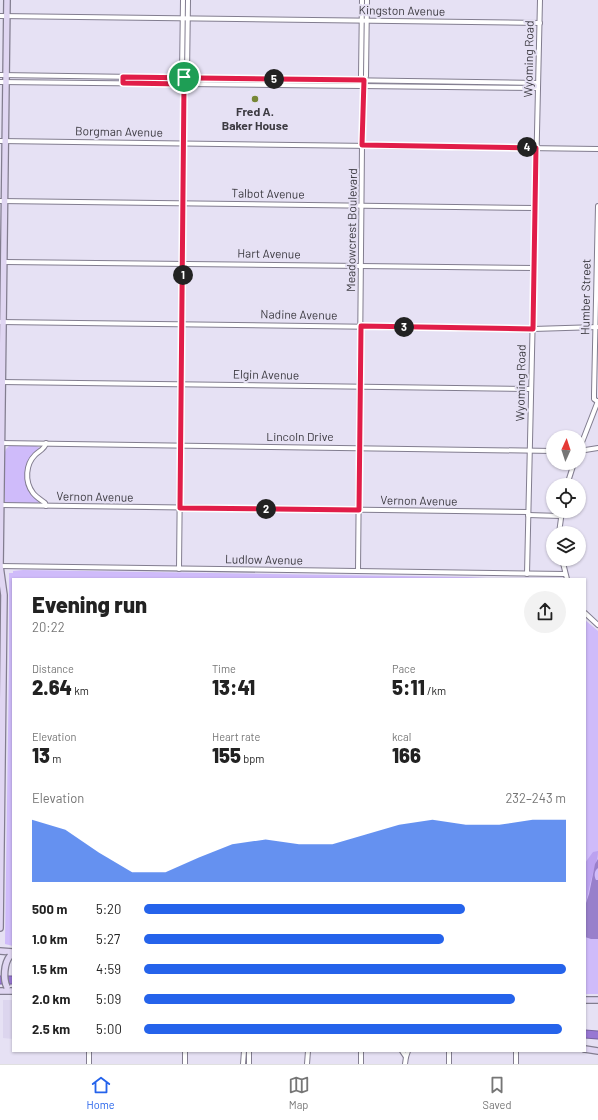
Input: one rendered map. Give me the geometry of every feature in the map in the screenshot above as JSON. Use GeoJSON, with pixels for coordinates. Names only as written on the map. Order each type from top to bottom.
{"type":"FeatureCollection","features":[{"type":"Feature","properties":{"kind":"highway"},"geometry":{"type":"LineString","coordinates":[[0,980],[12,980]]}},
{"type":"Feature","properties":{"kind":"highway"},"geometry":{"type":"LineString","coordinates":[[586,1034],[598,1035]]}},
{"type":"Feature","properties":{"kind":"street"},"geometry":{"type":"LineString","coordinates":[[0,928],[1,738],[4,595],[0,566],[2,322],[4,262],[3,78],[7,0]]}},
{"type":"Feature","properties":{"kind":"street"},"geometry":{"type":"LineString","coordinates":[[179,569],[183,263],[183,0]]}},
{"type":"Feature","properties":{"kind":"street"},"geometry":{"type":"LineString","coordinates":[[184,77],[187,74],[188,0]]}},
{"type":"Feature","properties":{"kind":"street","name":"Meadowcrest Boulevard"},"geometry":{"type":"LineString","coordinates":[[358,571],[362,145],[364,80],[366,76],[362,0]]}},
{"type":"Feature","properties":{"kind":"street","name":"Meadowcrest Boulevard"},"geometry":{"type":"LineString","coordinates":[[364,21],[367,0]]}},
{"type":"Feature","properties":{"kind":"street","name":"Wyoming Road"},"geometry":{"type":"LineString","coordinates":[[528,574],[528,514],[540,0]]}},
{"type":"Feature","properties":{"kind":"street","name":"Kingston Avenue"},"geometry":{"type":"LineString","coordinates":[[0,16],[540,23]]}},
{"type":"Feature","properties":{"kind":"street"},"geometry":{"type":"LineString","coordinates":[[3,78],[67,76],[184,77],[538,83]]}},
{"type":"Feature","properties":{"kind":"street"},"geometry":{"type":"LineString","coordinates":[[67,76],[67,82]]}},
{"type":"Feature","properties":{"kind":"street"},"geometry":{"type":"LineString","coordinates":[[123,77],[123,83]]}},
{"type":"Feature","properties":{"kind":"street"},"geometry":{"type":"LineString","coordinates":[[3,78],[67,82],[538,88]]}},
{"type":"Feature","properties":{"kind":"street"},"geometry":{"type":"LineString","coordinates":[[282,79],[282,85]]}},
{"type":"Feature","properties":{"kind":"street"},"geometry":{"type":"LineString","coordinates":[[455,82],[455,87]]}},
{"type":"Feature","properties":{"kind":"street","name":"Borgman Avenue"},"geometry":{"type":"LineString","coordinates":[[3,141],[598,149]]}},
{"type":"Feature","properties":{"kind":"street","name":"Talbot Avenue"},"geometry":{"type":"LineString","coordinates":[[3,201],[535,208]]}},
{"type":"Feature","properties":{"kind":"street","name":"Humber Street"},"geometry":{"type":"LineString","coordinates":[[598,206],[596,389],[594,399],[598,402]]}},
{"type":"Feature","properties":{"kind":"street","name":"Hart Avenue"},"geometry":{"type":"LineString","coordinates":[[4,262],[534,268]]}},
{"type":"Feature","properties":{"kind":"street","name":"Nadine Avenue"},"geometry":{"type":"LineString","coordinates":[[2,322],[533,329],[597,327]]}},
{"type":"Feature","properties":{"kind":"street","name":"Elgin Avenue"},"geometry":{"type":"LineString","coordinates":[[2,382],[531,389]]}},
{"type":"Feature","properties":{"kind":"street"},"geometry":{"type":"LineString","coordinates":[[586,434],[598,402]]}},
{"type":"Feature","properties":{"kind":"street","name":"Lincoln Drive"},"geometry":{"type":"LineString","coordinates":[[1,443],[546,451]]}},
{"type":"Feature","properties":{"kind":"street","name":"Vernon Avenue"},"geometry":{"type":"LineString","coordinates":[[46,443],[44,448],[32,459],[27,474],[31,490],[45,503],[46,506]]}},
{"type":"Feature","properties":{"kind":"street"},"geometry":{"type":"LineString","coordinates":[[586,443],[588,447],[593,449]]}},
{"type":"Feature","properties":{"kind":"street"},"geometry":{"type":"LineString","coordinates":[[586,450],[598,448]]}},
{"type":"Feature","properties":{"kind":"street","name":"Vernon Avenue"},"geometry":{"type":"LineString","coordinates":[[1,505],[546,513]]}},
{"type":"Feature","properties":{"kind":"street","name":"Ludlow Avenue"},"geometry":{"type":"LineString","coordinates":[[0,566],[565,574]]}},
{"type":"Feature","properties":{"kind":"street"},"geometry":{"type":"LineString","coordinates":[[563,566],[567,578]]}},
{"type":"Feature","properties":{"kind":"street"},"geometry":{"type":"LineString","coordinates":[[586,614],[598,625]]}},
{"type":"Feature","properties":{"kind":"street"},"geometry":{"type":"LineString","coordinates":[[0,951],[12,954],[6,962],[5,981],[7,987],[12,990]]}},
{"type":"Feature","properties":{"kind":"street"},"geometry":{"type":"LineString","coordinates":[[0,991],[12,991]]}},
{"type":"Feature","properties":{"kind":"street"},"geometry":{"type":"LineString","coordinates":[[586,1000],[598,1000]]}},
{"type":"Feature","properties":{"kind":"street"},"geometry":{"type":"LineString","coordinates":[[586,1049],[598,1051]]}},
{"type":"Feature","properties":{"kind":"street"},"geometry":{"type":"LineString","coordinates":[[89,1052],[89,1064]]}},
{"type":"Feature","properties":{"kind":"street"},"geometry":{"type":"LineString","coordinates":[[185,1052],[185,1064]]}},
{"type":"Feature","properties":{"kind":"street"},"geometry":{"type":"LineString","coordinates":[[243,1064],[244,1052]]}},
{"type":"Feature","properties":{"kind":"street"},"geometry":{"type":"LineString","coordinates":[[248,1064],[249,1052]]}},
{"type":"Feature","properties":{"kind":"street"},"geometry":{"type":"LineString","coordinates":[[307,1064],[308,1052]]}},
{"type":"Feature","properties":{"kind":"street"},"geometry":{"type":"LineString","coordinates":[[361,1052],[361,1064]]}},
{"type":"Feature","properties":{"kind":"street"},"geometry":{"type":"LineString","coordinates":[[403,1052],[406,1057]]}},
{"type":"Feature","properties":{"kind":"street"},"geometry":{"type":"LineString","coordinates":[[405,1064],[408,1052]]}},
{"type":"Feature","properties":{"kind":"street"},"geometry":{"type":"LineString","coordinates":[[449,1052],[449,1064]]}},
{"type":"Feature","properties":{"kind":"street"},"geometry":{"type":"LineString","coordinates":[[516,1052],[516,1064]]}},
{"type":"Feature","properties":{"kind":"shaded area"},"geometry":{"type":"Polygon","coordinates":[[[9,446],[36,446],[40,448],[34,454],[26,479],[39,501],[38,503],[5,502],[5,452],[9,446]]]}},
{"type":"Feature","properties":{"kind":"shaded area"},"geometry":{"type":"Polygon","coordinates":[[[13,571],[486,578],[12,578],[12,946],[5,944],[9,573],[13,573],[13,571]]]}},
{"type":"Feature","properties":{"kind":"shaded area"},"geometry":{"type":"Polygon","coordinates":[[[586,621],[598,631],[598,994],[586,994],[586,621]]]}},
{"type":"Feature","properties":{"kind":"shaded area"},"geometry":{"type":"Polygon","coordinates":[[[598,851],[597,861],[586,902],[586,862],[593,852],[598,851]]]}},
{"type":"Feature","properties":{"kind":"shaded area"},"geometry":{"type":"Polygon","coordinates":[[[598,859],[598,868],[595,875],[596,880],[598,880],[598,939],[591,939],[586,937],[586,903],[595,864],[598,859]]]}},
{"type":"Feature","properties":{"kind":"shaded area"},"geometry":{"type":"Polygon","coordinates":[[[3,1000],[12,1000],[12,1039],[3,1038],[3,1000]]]}},
{"type":"Feature","properties":{"kind":"place","name":"Fred A. Baker House"},"geometry":{"type":"Point","coordinates":[255,99]}},
{"type":"Feature","properties":{"kind":"route"},"geometry":{"type":"LineString","coordinates":[[123,77],[184,77],[364,80],[362,145],[536,148],[533,329],[361,326],[359,510],[180,508],[184,84],[123,83],[123,77]]}}]}
